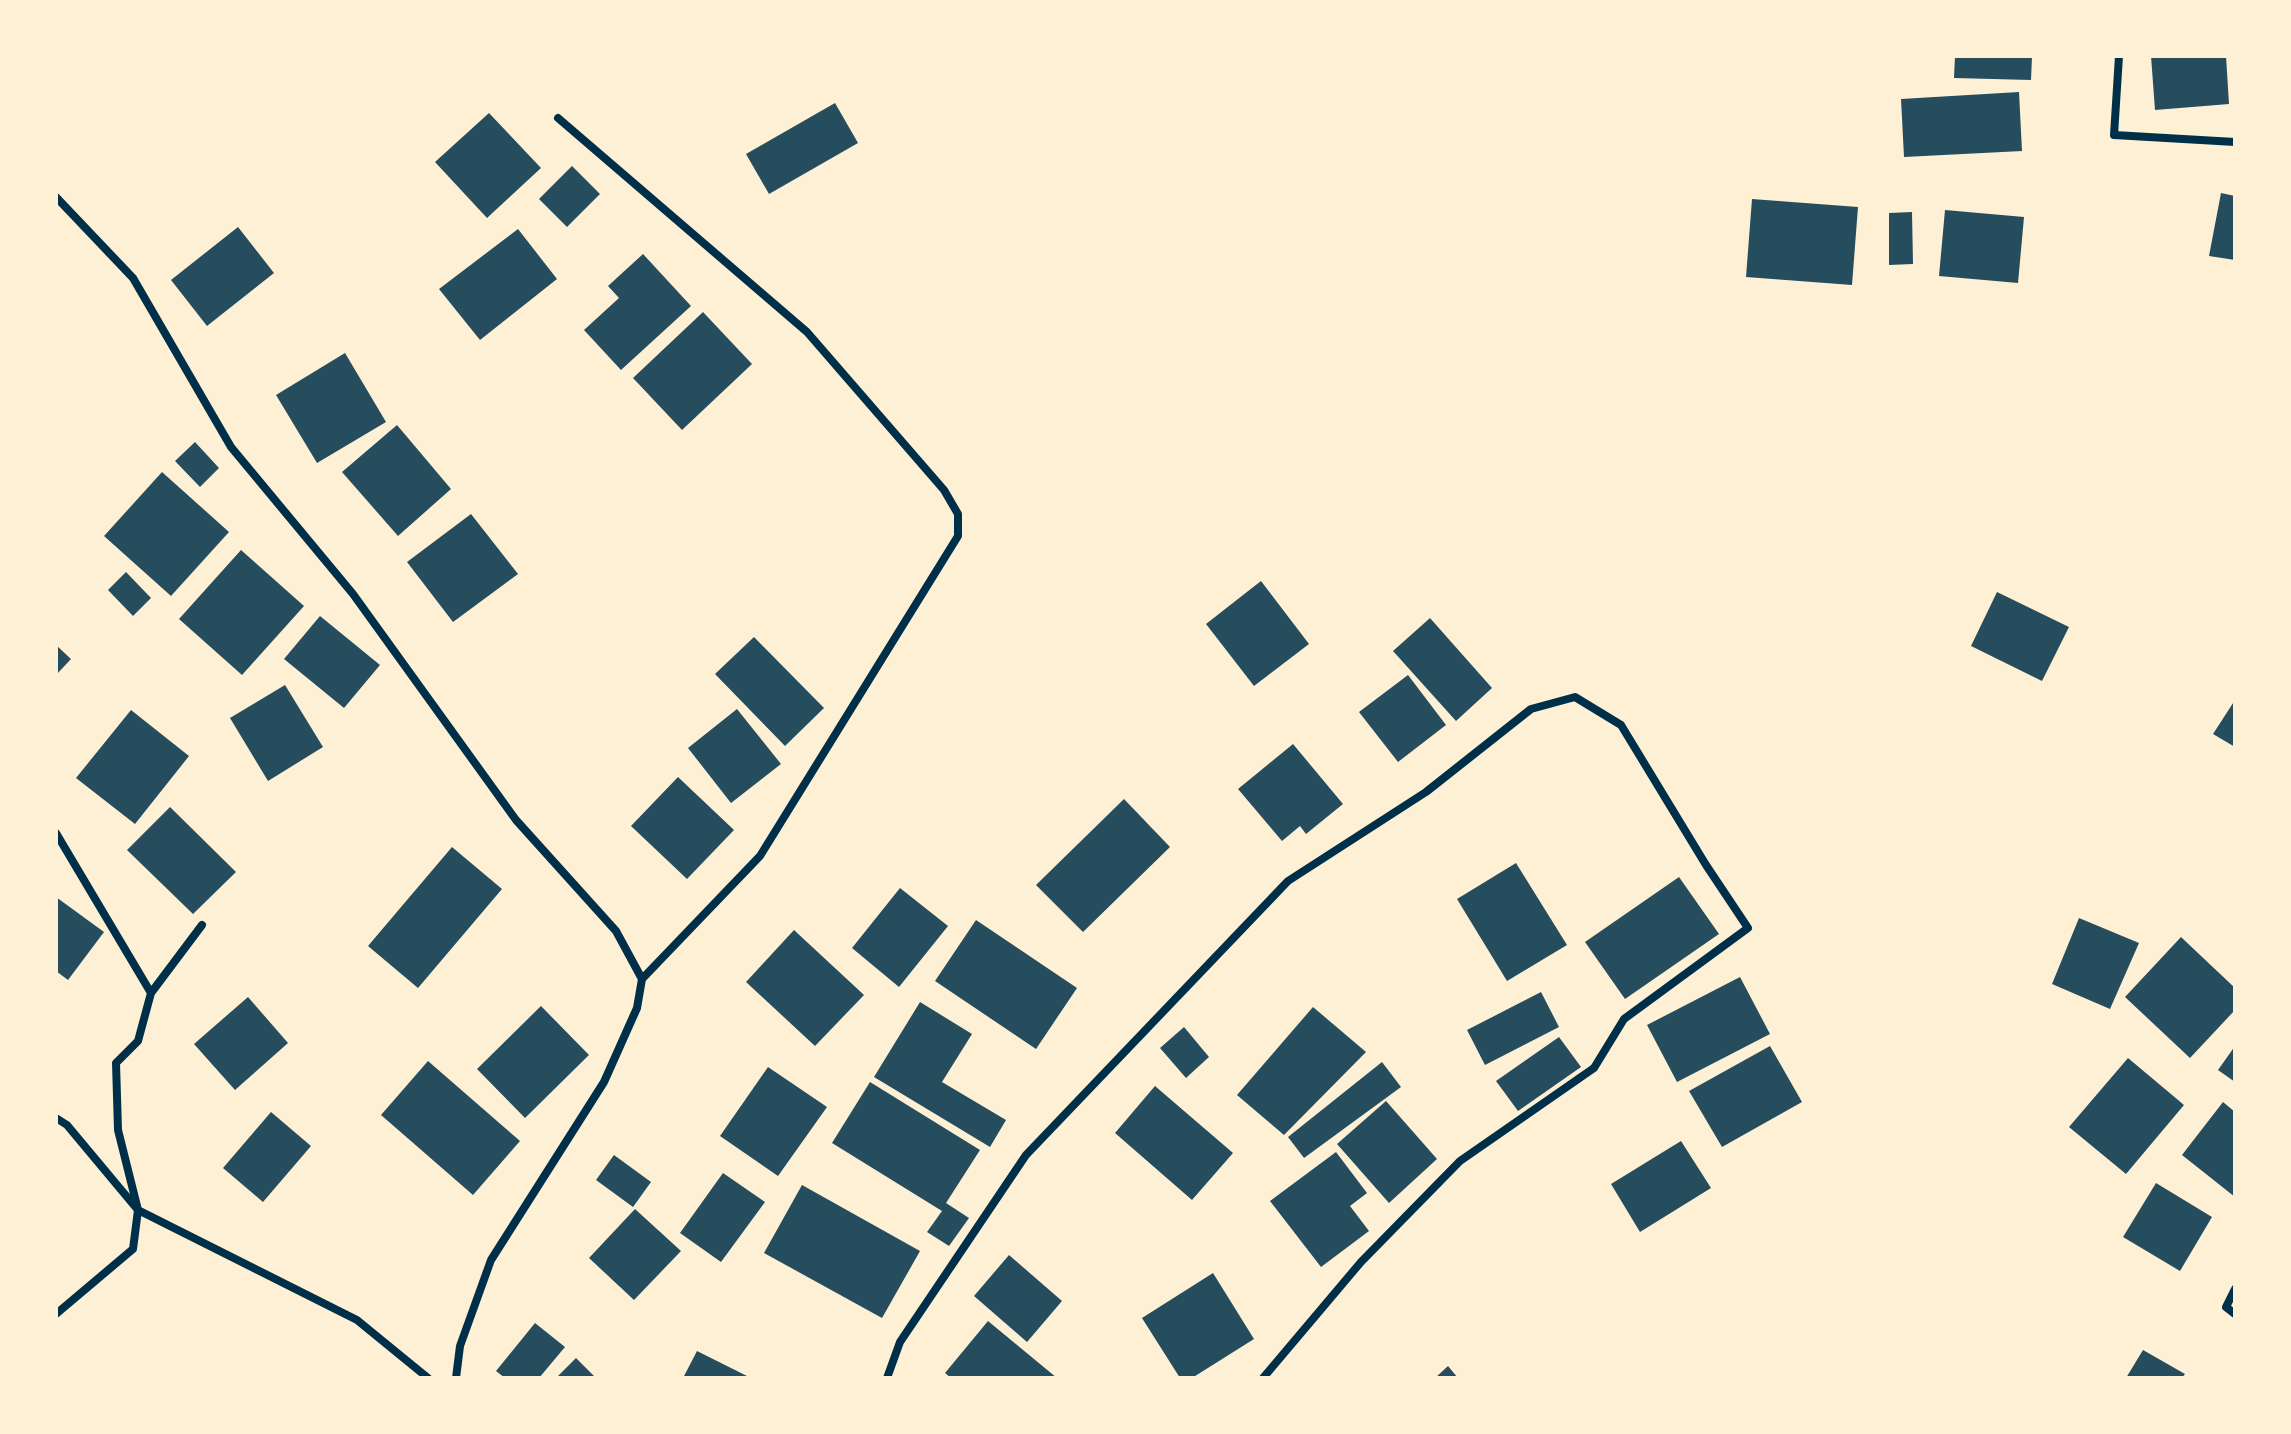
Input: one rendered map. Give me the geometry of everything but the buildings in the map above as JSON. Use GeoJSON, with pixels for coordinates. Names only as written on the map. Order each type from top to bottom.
{"type":"FeatureCollection","features":[{"type":"Feature","properties":{"kind":"street"},"geometry":{"type":"LineString","coordinates":[[2119,56],[2114,135],[2235,142]]}},
{"type":"Feature","properties":{"kind":"street"},"geometry":{"type":"LineString","coordinates":[[456,1378],[460,1346],[491,1260],[604,1082],[637,1008],[642,979],[760,856],[958,536],[958,514],[944,490],[807,332],[558,118]]}},
{"type":"Feature","properties":{"kind":"street"},"geometry":{"type":"LineString","coordinates":[[56,197],[133,278],[231,447],[353,594],[516,820],[616,931],[642,979]]}},
{"type":"Feature","properties":{"kind":"street"},"geometry":{"type":"LineString","coordinates":[[887,1378],[900,1342],[1026,1155],[1288,881],[1426,792],[1531,709],[1575,697],[1621,725],[1748,928],[1624,1019],[1594,1068],[1460,1161],[1361,1262],[1263,1378]]}},
{"type":"Feature","properties":{"kind":"street"},"geometry":{"type":"LineString","coordinates":[[56,833],[151,993]]}},
{"type":"Feature","properties":{"kind":"street"},"geometry":{"type":"LineString","coordinates":[[56,1314],[133,1249],[138,1210],[118,1130],[116,1063],[138,1041],[151,993],[202,925]]}},
{"type":"Feature","properties":{"kind":"street"},"geometry":{"type":"LineString","coordinates":[[56,1118],[67,1125],[138,1210],[357,1320],[428,1378]]}},
{"type":"Feature","properties":{"kind":"street"},"geometry":{"type":"LineString","coordinates":[[2235,1289],[2226,1307],[2235,1314]]}}]}
